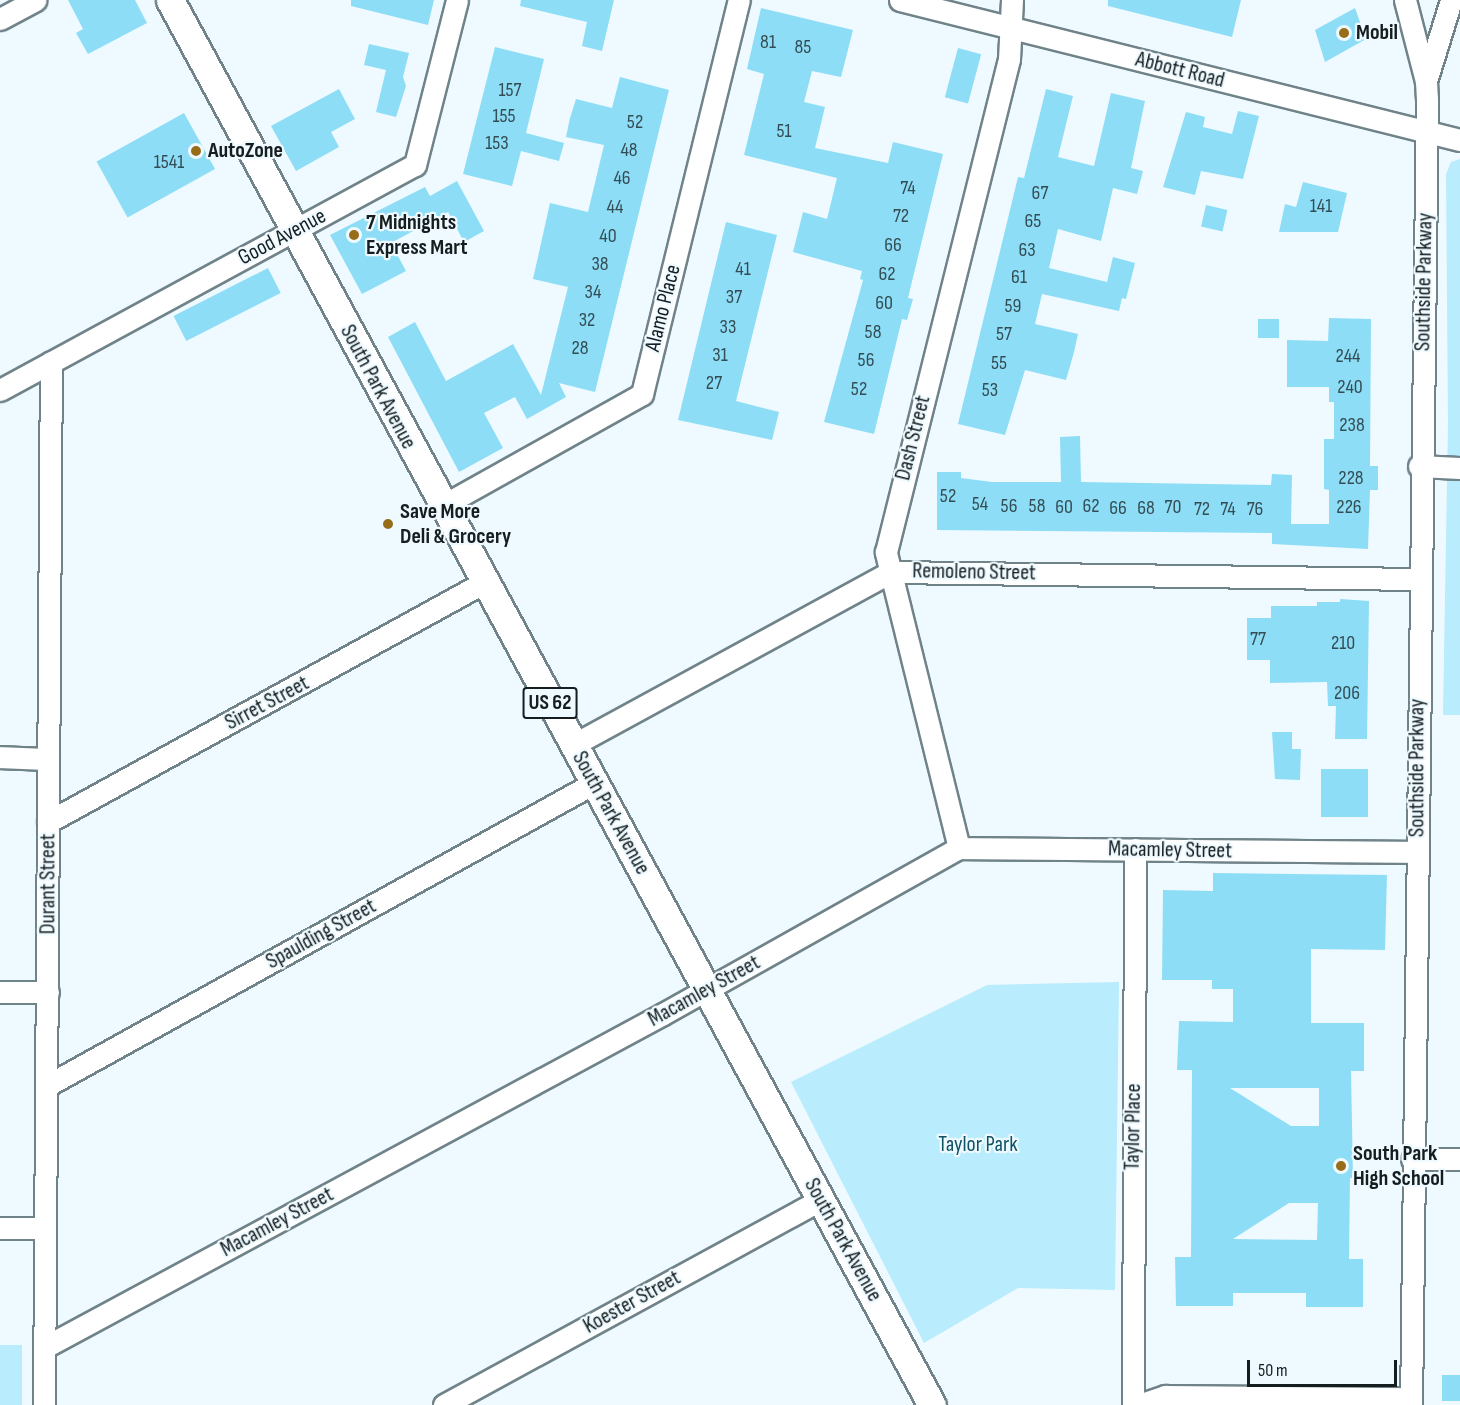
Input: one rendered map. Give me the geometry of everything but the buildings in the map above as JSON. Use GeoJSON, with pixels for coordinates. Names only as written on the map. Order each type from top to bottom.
{"type":"FeatureCollection","features":[{"type":"Feature","properties":{"kind":"main road","name":"South Park Avenue"},"geometry":{"type":"LineString","coordinates":[[170,0],[442,506],[932,1405]]}},
{"type":"Feature","properties":{"kind":"street"},"geometry":{"type":"LineString","coordinates":[[0,19],[35,0]]}},
{"type":"Feature","properties":{"kind":"street","name":"Good Avenue"},"geometry":{"type":"LineString","coordinates":[[0,390],[415,165],[457,0]]}},
{"type":"Feature","properties":{"kind":"street","name":"Alamo Place"},"geometry":{"type":"LineString","coordinates":[[442,506],[642,394],[739,0]]}},
{"type":"Feature","properties":{"kind":"street","name":"Abbott Road"},"geometry":{"type":"LineString","coordinates":[[900,0],[1460,140]]}},
{"type":"Feature","properties":{"kind":"street","name":"Dash Street"},"geometry":{"type":"LineString","coordinates":[[959,848],[886,552],[1009,59],[1012,0]]}},
{"type":"Feature","properties":{"kind":"street"},"geometry":{"type":"LineString","coordinates":[[1405,0],[1426,81]]}},
{"type":"Feature","properties":{"kind":"street"},"geometry":{"type":"LineString","coordinates":[[1426,81],[1451,0]]}},
{"type":"Feature","properties":{"kind":"street","name":"Southside Parkway"},"geometry":{"type":"LineString","coordinates":[[1411,1401],[1419,466],[1426,81]]}},
{"type":"Feature","properties":{"kind":"street","name":"Durant Street"},"geometry":{"type":"LineString","coordinates":[[44,1405],[48,1085],[51,362]]}},
{"type":"Feature","properties":{"kind":"street"},"geometry":{"type":"LineString","coordinates":[[1419,466],[1460,468]]}},
{"type":"Feature","properties":{"kind":"street","name":"Remoleno Street"},"geometry":{"type":"LineString","coordinates":[[573,745],[890,572],[1418,579]]}},
{"type":"Feature","properties":{"kind":"street","name":"Sirret Street"},"geometry":{"type":"LineString","coordinates":[[48,822],[484,582]]}},
{"type":"Feature","properties":{"kind":"street"},"geometry":{"type":"LineString","coordinates":[[0,757],[48,759]]}},
{"type":"Feature","properties":{"kind":"street","name":"Spaulding Street"},"geometry":{"type":"LineString","coordinates":[[48,1085],[594,783]]}},
{"type":"Feature","properties":{"kind":"street","name":"Macamley Street"},"geometry":{"type":"LineString","coordinates":[[45,1347],[707,989],[959,848],[1416,852]]}},
{"type":"Feature","properties":{"kind":"street","name":"Taylor Place"},"geometry":{"type":"LineString","coordinates":[[1133,1405],[1135,849]]}},
{"type":"Feature","properties":{"kind":"street"},"geometry":{"type":"LineString","coordinates":[[0,992],[48,992]]}},
{"type":"Feature","properties":{"kind":"street"},"geometry":{"type":"LineString","coordinates":[[1412,1159],[1460,1160]]}},
{"type":"Feature","properties":{"kind":"street","name":"Koester Street"},"geometry":{"type":"LineString","coordinates":[[444,1405],[820,1200]]}},
{"type":"Feature","properties":{"kind":"street"},"geometry":{"type":"LineString","coordinates":[[0,1228],[45,1228]]}},
{"type":"Feature","properties":{"kind":"street"},"geometry":{"type":"LineString","coordinates":[[1139,1405],[1165,1396],[1411,1401]]}},
{"type":"Feature","properties":{"kind":"green space"},"geometry":{"type":"Polygon","coordinates":[[[1460,159],[1460,715],[1443,715],[1448,423],[1446,174],[1451,162],[1460,159]]]}},
{"type":"Feature","properties":{"kind":"green space","name":"Taylor Park"},"geometry":{"type":"Polygon","coordinates":[[[1119,982],[1115,1290],[1018,1288],[924,1343],[791,1082],[987,985],[1119,982]]]}},
{"type":"Feature","properties":{"kind":"green space"},"geometry":{"type":"Polygon","coordinates":[[[0,1345],[22,1345],[22,1405],[0,1405],[0,1345]]]}},
{"type":"Feature","properties":{"kind":"place","name":"Mobil"},"geometry":{"type":"Point","coordinates":[1344,33]}},
{"type":"Feature","properties":{"kind":"place","name":"AutoZone"},"geometry":{"type":"Point","coordinates":[196,151]}},
{"type":"Feature","properties":{"kind":"place","name":"7 Midnights Express Mart"},"geometry":{"type":"Point","coordinates":[354,235]}},
{"type":"Feature","properties":{"kind":"place","name":"Save More Deli & Grocery"},"geometry":{"type":"Point","coordinates":[388,524]}},
{"type":"Feature","properties":{"kind":"place","name":"South Park High School"},"geometry":{"type":"Point","coordinates":[1341,1166]}}]}
